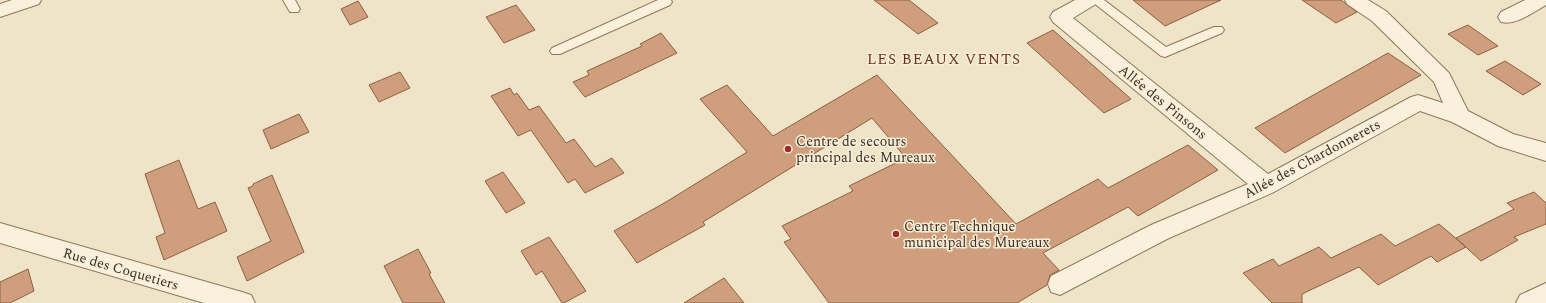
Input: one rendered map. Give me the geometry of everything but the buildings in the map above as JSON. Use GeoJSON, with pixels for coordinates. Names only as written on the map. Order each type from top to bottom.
{"type":"FeatureCollection","features":[{"type":"Feature","properties":{"kind":"street"},"geometry":{"type":"LineString","coordinates":[[0,11],[32,0]]}},
{"type":"Feature","properties":{"kind":"street","name":"Allée des Pinsons"},"geometry":{"type":"LineString","coordinates":[[1089,0],[1060,17],[1266,186]]}},
{"type":"Feature","properties":{"kind":"street"},"geometry":{"type":"LineString","coordinates":[[1354,0],[1379,16],[1442,78],[1460,116]]}},
{"type":"Feature","properties":{"kind":"street"},"geometry":{"type":"LineString","coordinates":[[1508,17],[1540,0]]}},
{"type":"Feature","properties":{"kind":"street","name":"Allée des Chardonnerets"},"geometry":{"type":"LineString","coordinates":[[1060,284],[1159,232],[1266,186],[1418,103],[1460,116],[1506,140],[1546,152]]}},
{"type":"Feature","properties":{"kind":"street","name":"Rue des Coquetiers"},"geometry":{"type":"LineString","coordinates":[[0,233],[242,303]]}},
{"type":"Feature","properties":{"kind":"street"},"geometry":{"type":"LineString","coordinates":[[1529,303],[1546,294]]}},
{"type":"Feature","properties":{"kind":"lane"},"geometry":{"type":"LineString","coordinates":[[556,51],[666,2],[664,0]]}},
{"type":"Feature","properties":{"kind":"lane"},"geometry":{"type":"LineString","coordinates":[[1096,0],[1165,54],[1218,30]]}},
{"type":"Feature","properties":{"kind":"place","name":"Centre de secours principal des Mureaux"},"geometry":{"type":"Point","coordinates":[788,149]}},
{"type":"Feature","properties":{"kind":"place","name":"Centre Technique municipal des Mureaux"},"geometry":{"type":"Point","coordinates":[896,234]}},
{"type":"Feature","properties":{"kind":"district","name":"LES BEAUX VENTS"},"geometry":{"type":"Point","coordinates":[944,59]}}]}
